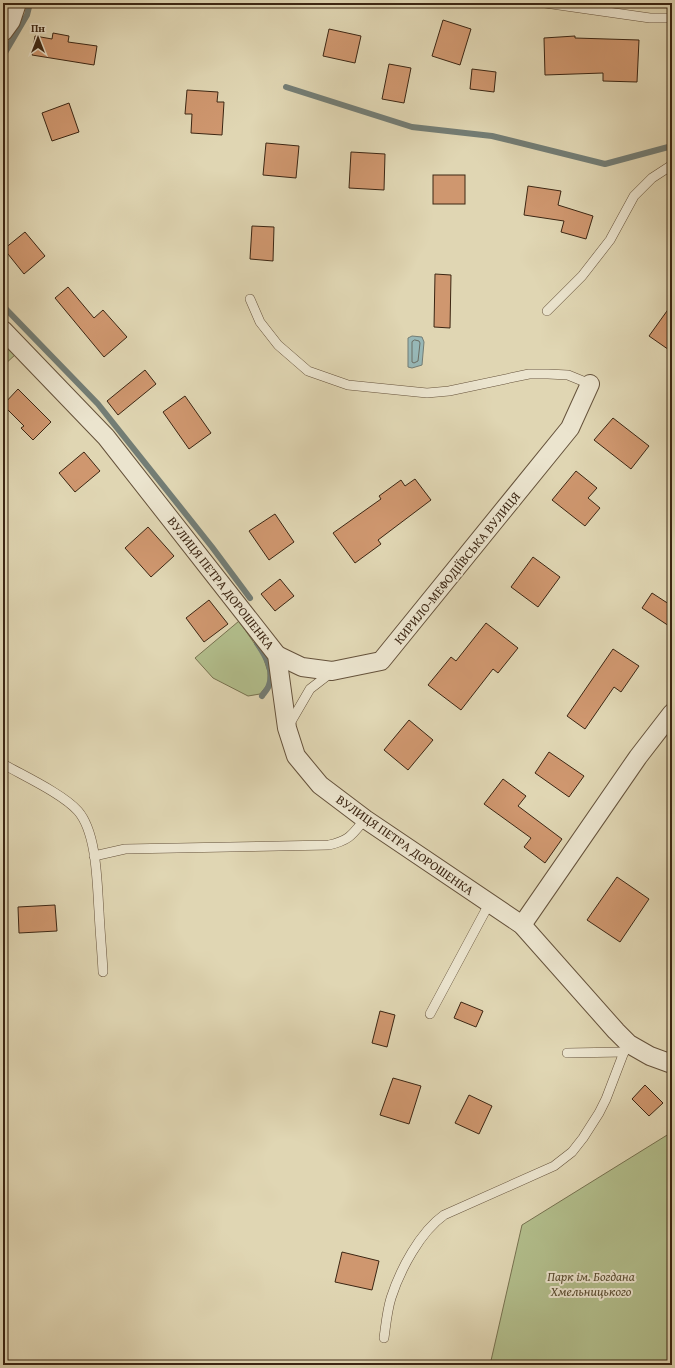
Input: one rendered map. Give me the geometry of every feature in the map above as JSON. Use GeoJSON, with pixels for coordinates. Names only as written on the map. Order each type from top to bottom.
{"type":"FeatureCollection","features":[{"type":"Feature","properties":{"kind":"street"},"geometry":{"type":"LineString","coordinates":[[3,32],[11,21],[17,3]]}},
{"type":"Feature","properties":{"kind":"street","name":"ВУЛИЦЯ ПЕТРА ДОРОШЕНКА"},"geometry":{"type":"LineString","coordinates":[[3,330],[106,437],[277,655],[287,728],[296,756],[320,785],[366,819],[522,925],[616,1031],[626,1048],[672,1064]]}},
{"type":"Feature","properties":{"kind":"street","name":"КИРИЛО-МЕФОДІЇВСЬКА ВУЛИЦЯ"},"geometry":{"type":"LineString","coordinates":[[277,655],[302,667],[332,671],[381,661],[570,428],[590,384]]}},
{"type":"Feature","properties":{"kind":"street"},"geometry":{"type":"LineString","coordinates":[[522,925],[638,757],[672,713]]}},
{"type":"Feature","properties":{"kind":"lane"},"geometry":{"type":"LineString","coordinates":[[545,3],[650,18],[672,18]]}},
{"type":"Feature","properties":{"kind":"lane"},"geometry":{"type":"LineString","coordinates":[[547,311],[582,276],[610,240],[634,196],[652,178],[672,165]]}},
{"type":"Feature","properties":{"kind":"lane"},"geometry":{"type":"LineString","coordinates":[[250,300],[260,322],[278,345],[308,371],[348,385],[428,393],[449,392],[528,374],[568,375],[590,384]]}},
{"type":"Feature","properties":{"kind":"lane"},"geometry":{"type":"LineString","coordinates":[[287,728],[310,689],[332,671]]}},
{"type":"Feature","properties":{"kind":"lane"},"geometry":{"type":"LineString","coordinates":[[3,764],[57,795],[78,811],[85,821],[94,856],[103,972]]}},
{"type":"Feature","properties":{"kind":"lane"},"geometry":{"type":"LineString","coordinates":[[94,856],[125,849],[329,845],[341,842],[351,836],[366,819]]}},
{"type":"Feature","properties":{"kind":"lane"},"geometry":{"type":"LineString","coordinates":[[430,1014],[489,904]]}},
{"type":"Feature","properties":{"kind":"lane"},"geometry":{"type":"LineString","coordinates":[[384,1338],[391,1298],[401,1273],[410,1256],[435,1221],[444,1215],[554,1166],[572,1152],[584,1138],[606,1099],[626,1048],[567,1053]]}},
{"type":"Feature","properties":{"kind":"green space"},"geometry":{"type":"Polygon","coordinates":[[[3,340],[16,354],[3,366],[3,340]]]}},
{"type":"Feature","properties":{"kind":"green space"},"geometry":{"type":"Polygon","coordinates":[[[239,621],[263,656],[268,672],[268,684],[260,694],[248,696],[213,678],[195,658],[239,621]]]}},
{"type":"Feature","properties":{"kind":"green space","name":"Парк ім. Богдана Хмельницького"},"geometry":{"type":"Polygon","coordinates":[[[672,1132],[672,1365],[490,1365],[522,1225],[672,1132]]]}},
{"type":"Feature","properties":{"kind":"water"},"geometry":{"type":"Polygon","coordinates":[[[412,336],[422,337],[424,342],[422,365],[412,368],[408,367],[408,338],[412,336]]]}},
{"type":"Feature","properties":{"kind":"building"},"geometry":{"type":"Polygon","coordinates":[[[443,20],[471,29],[460,65],[432,56],[443,20]]]}},
{"type":"Feature","properties":{"kind":"building"},"geometry":{"type":"Polygon","coordinates":[[[329,29],[361,36],[355,63],[323,56],[329,29]]]}},
{"type":"Feature","properties":{"kind":"building"},"geometry":{"type":"Polygon","coordinates":[[[53,33],[69,36],[68,42],[97,46],[94,65],[32,55],[35,36],[52,39],[53,33]]]}},
{"type":"Feature","properties":{"kind":"building"},"geometry":{"type":"Polygon","coordinates":[[[575,36],[575,38],[639,40],[637,82],[603,81],[603,73],[545,75],[544,38],[575,36]]]}},
{"type":"Feature","properties":{"kind":"building"},"geometry":{"type":"Polygon","coordinates":[[[389,64],[411,68],[404,103],[382,99],[389,64]]]}},
{"type":"Feature","properties":{"kind":"building"},"geometry":{"type":"Polygon","coordinates":[[[472,69],[496,72],[494,92],[470,89],[472,69]]]}},
{"type":"Feature","properties":{"kind":"building"},"geometry":{"type":"Polygon","coordinates":[[[187,90],[218,92],[217,102],[224,102],[222,135],[191,133],[192,114],[185,114],[187,90]]]}},
{"type":"Feature","properties":{"kind":"building"},"geometry":{"type":"Polygon","coordinates":[[[69,103],[79,132],[52,141],[42,113],[69,103]]]}},
{"type":"Feature","properties":{"kind":"building"},"geometry":{"type":"Polygon","coordinates":[[[266,143],[299,146],[296,178],[263,175],[266,143]]]}},
{"type":"Feature","properties":{"kind":"building"},"geometry":{"type":"Polygon","coordinates":[[[351,152],[385,154],[384,190],[349,188],[351,152]]]}},
{"type":"Feature","properties":{"kind":"building"},"geometry":{"type":"Polygon","coordinates":[[[433,175],[465,175],[465,204],[433,204],[433,175]]]}},
{"type":"Feature","properties":{"kind":"building"},"geometry":{"type":"Polygon","coordinates":[[[528,186],[561,191],[558,205],[593,216],[586,239],[561,232],[564,221],[524,215],[528,186]]]}},
{"type":"Feature","properties":{"kind":"building"},"geometry":{"type":"Polygon","coordinates":[[[252,226],[274,227],[273,261],[250,259],[252,226]]]}},
{"type":"Feature","properties":{"kind":"building"},"geometry":{"type":"Polygon","coordinates":[[[25,232],[45,256],[24,274],[4,249],[25,232]]]}},
{"type":"Feature","properties":{"kind":"building"},"geometry":{"type":"Polygon","coordinates":[[[435,274],[451,275],[450,328],[434,327],[435,274]]]}},
{"type":"Feature","properties":{"kind":"building"},"geometry":{"type":"Polygon","coordinates":[[[68,287],[94,318],[103,310],[127,337],[104,357],[55,298],[68,287]]]}},
{"type":"Feature","properties":{"kind":"building"},"geometry":{"type":"Polygon","coordinates":[[[672,304],[672,352],[649,336],[672,304]]]}},
{"type":"Feature","properties":{"kind":"building"},"geometry":{"type":"Polygon","coordinates":[[[145,370],[156,384],[118,415],[107,401],[145,370]]]}},
{"type":"Feature","properties":{"kind":"building"},"geometry":{"type":"Polygon","coordinates":[[[18,389],[51,422],[33,440],[21,428],[24,426],[3,405],[18,389]]]}},
{"type":"Feature","properties":{"kind":"building"},"geometry":{"type":"Polygon","coordinates":[[[185,396],[211,433],[189,449],[163,412],[185,396]]]}},
{"type":"Feature","properties":{"kind":"building"},"geometry":{"type":"Polygon","coordinates":[[[613,418],[649,446],[631,469],[594,440],[613,418]]]}},
{"type":"Feature","properties":{"kind":"building"},"geometry":{"type":"Polygon","coordinates":[[[84,452],[100,471],[75,492],[59,473],[84,452]]]}},
{"type":"Feature","properties":{"kind":"building"},"geometry":{"type":"Polygon","coordinates":[[[576,471],[597,488],[588,498],[600,508],[585,526],[552,500],[576,471]]]}},
{"type":"Feature","properties":{"kind":"building"},"geometry":{"type":"Polygon","coordinates":[[[415,479],[431,500],[378,540],[381,544],[355,563],[333,533],[381,499],[379,496],[401,480],[405,486],[415,479]]]}},
{"type":"Feature","properties":{"kind":"building"},"geometry":{"type":"Polygon","coordinates":[[[275,514],[294,542],[269,560],[249,531],[275,514]]]}},
{"type":"Feature","properties":{"kind":"building"},"geometry":{"type":"Polygon","coordinates":[[[148,527],[174,556],[151,577],[125,548],[148,527]]]}},
{"type":"Feature","properties":{"kind":"building"},"geometry":{"type":"Polygon","coordinates":[[[533,557],[560,577],[538,607],[511,587],[533,557]]]}},
{"type":"Feature","properties":{"kind":"building"},"geometry":{"type":"Polygon","coordinates":[[[280,579],[294,596],[275,611],[261,594],[280,579]]]}},
{"type":"Feature","properties":{"kind":"building"},"geometry":{"type":"Polygon","coordinates":[[[652,593],[672,606],[672,628],[642,608],[652,593]]]}},
{"type":"Feature","properties":{"kind":"building"},"geometry":{"type":"Polygon","coordinates":[[[209,600],[228,624],[204,642],[186,618],[209,600]]]}},
{"type":"Feature","properties":{"kind":"building"},"geometry":{"type":"Polygon","coordinates":[[[486,623],[518,648],[498,673],[493,669],[461,710],[428,685],[451,657],[456,661],[486,623]]]}},
{"type":"Feature","properties":{"kind":"building"},"geometry":{"type":"Polygon","coordinates":[[[613,649],[639,666],[621,692],[614,687],[585,729],[567,716],[613,649]]]}},
{"type":"Feature","properties":{"kind":"building"},"geometry":{"type":"Polygon","coordinates":[[[409,720],[433,740],[408,770],[384,750],[409,720]]]}},
{"type":"Feature","properties":{"kind":"building"},"geometry":{"type":"Polygon","coordinates":[[[549,752],[584,776],[569,797],[535,773],[549,752]]]}},
{"type":"Feature","properties":{"kind":"building"},"geometry":{"type":"Polygon","coordinates":[[[503,779],[526,796],[518,806],[562,839],[545,863],[524,847],[531,838],[484,804],[503,779]]]}},
{"type":"Feature","properties":{"kind":"building"},"geometry":{"type":"Polygon","coordinates":[[[617,877],[649,899],[620,942],[587,920],[617,877]]]}},
{"type":"Feature","properties":{"kind":"building"},"geometry":{"type":"Polygon","coordinates":[[[55,905],[57,931],[19,933],[18,907],[55,905]]]}},
{"type":"Feature","properties":{"kind":"building"},"geometry":{"type":"Polygon","coordinates":[[[461,1002],[483,1011],[476,1027],[454,1018],[461,1002]]]}},
{"type":"Feature","properties":{"kind":"building"},"geometry":{"type":"Polygon","coordinates":[[[380,1011],[395,1015],[387,1047],[372,1043],[380,1011]]]}},
{"type":"Feature","properties":{"kind":"building"},"geometry":{"type":"Polygon","coordinates":[[[393,1078],[421,1086],[409,1124],[380,1115],[393,1078]]]}},
{"type":"Feature","properties":{"kind":"building"},"geometry":{"type":"Polygon","coordinates":[[[645,1085],[663,1103],[649,1116],[632,1099],[645,1085]]]}},
{"type":"Feature","properties":{"kind":"building"},"geometry":{"type":"Polygon","coordinates":[[[469,1095],[492,1106],[479,1134],[455,1123],[469,1095]]]}},
{"type":"Feature","properties":{"kind":"building"},"geometry":{"type":"Polygon","coordinates":[[[342,1252],[379,1261],[372,1290],[335,1282],[342,1252]]]}},
{"type":"Feature","properties":{"kind":"waterway"},"geometry":{"type":"LineString","coordinates":[[3,56],[27,15],[30,3]]}},
{"type":"Feature","properties":{"kind":"waterway"},"geometry":{"type":"LineString","coordinates":[[286,87],[412,127],[492,136],[605,164],[672,146]]}},
{"type":"Feature","properties":{"kind":"waterway"},"geometry":{"type":"LineString","coordinates":[[3,306],[98,404],[212,547],[250,598]]}},
{"type":"Feature","properties":{"kind":"waterway"},"geometry":{"type":"LineString","coordinates":[[257,643],[266,658],[271,674],[271,680],[262,696]]}}]}
